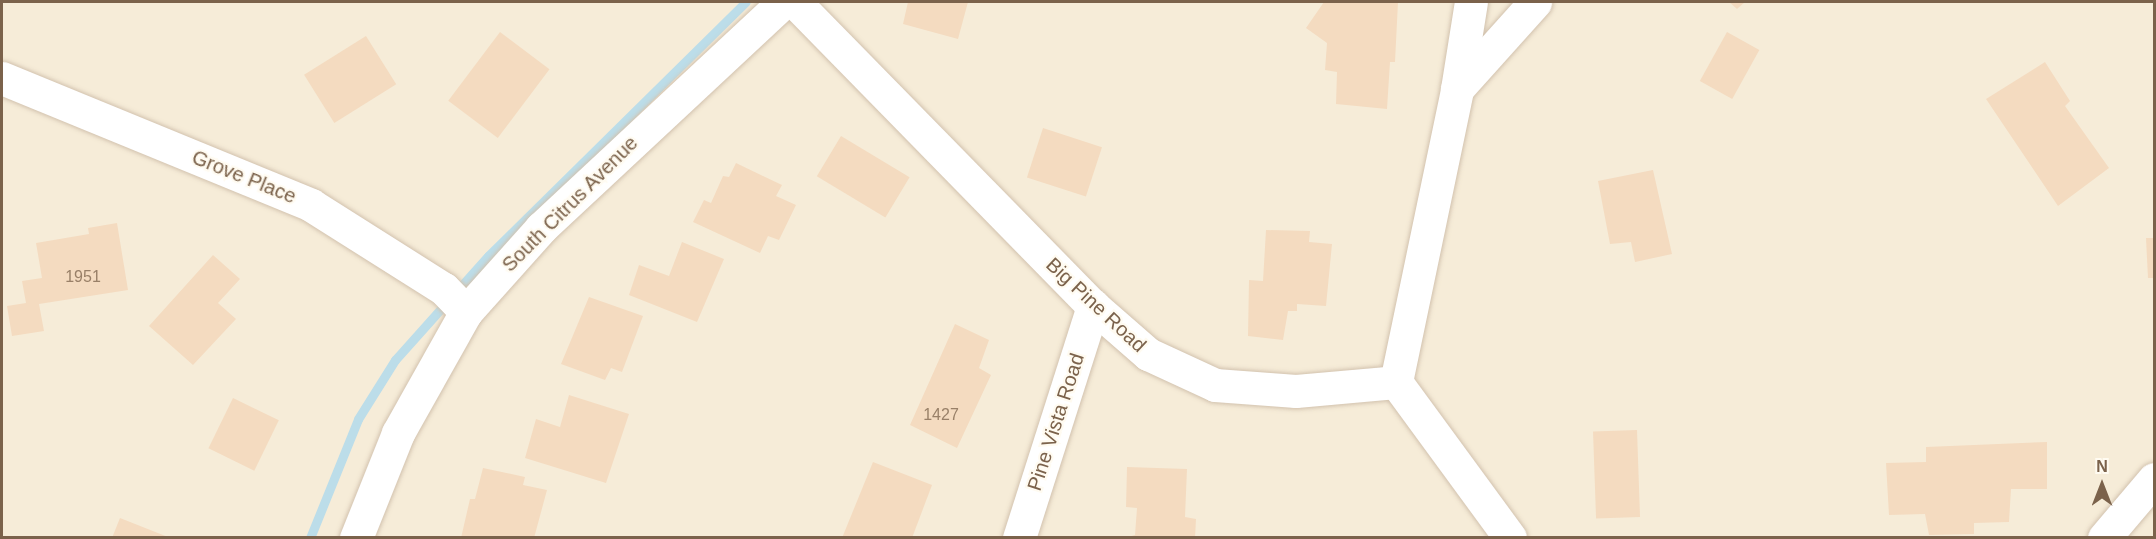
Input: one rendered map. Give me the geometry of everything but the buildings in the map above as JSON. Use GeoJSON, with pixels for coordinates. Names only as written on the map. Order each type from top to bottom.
{"type":"FeatureCollection","features":[{"type":"Feature","properties":{"kind":"street","name":"South Citrus Avenue"},"geometry":{"type":"LineString","coordinates":[[356,537],[398,433],[466,312],[541,228],[783,2]]}},
{"type":"Feature","properties":{"kind":"street","name":"Big Pine Road"},"geometry":{"type":"LineString","coordinates":[[795,2],[1093,306],[1148,354],[1215,385],[1296,391],[1396,382]]}},
{"type":"Feature","properties":{"kind":"street"},"geometry":{"type":"LineString","coordinates":[[1471,2],[1457,89],[1396,382],[1510,537]]}},
{"type":"Feature","properties":{"kind":"street"},"geometry":{"type":"LineString","coordinates":[[1457,89],[1535,2]]}},
{"type":"Feature","properties":{"kind":"street","name":"Grove Place"},"geometry":{"type":"LineString","coordinates":[[2,78],[311,204],[444,289],[466,312]]}},
{"type":"Feature","properties":{"kind":"street","name":"Pine Vista Road"},"geometry":{"type":"LineString","coordinates":[[1019,537],[1093,306]]}},
{"type":"Feature","properties":{"kind":"street"},"geometry":{"type":"LineString","coordinates":[[2104,537],[2154,479]]}},
{"type":"Feature","properties":{"kind":"shaded area"},"geometry":{"type":"Polygon","coordinates":[[[2,2],[2154,2],[2154,537],[2,537],[2,2]]]}},
{"type":"Feature","properties":{"kind":"waterway"},"geometry":{"type":"LineString","coordinates":[[310,538],[358,419],[395,360],[488,256],[746,2]]}}]}
